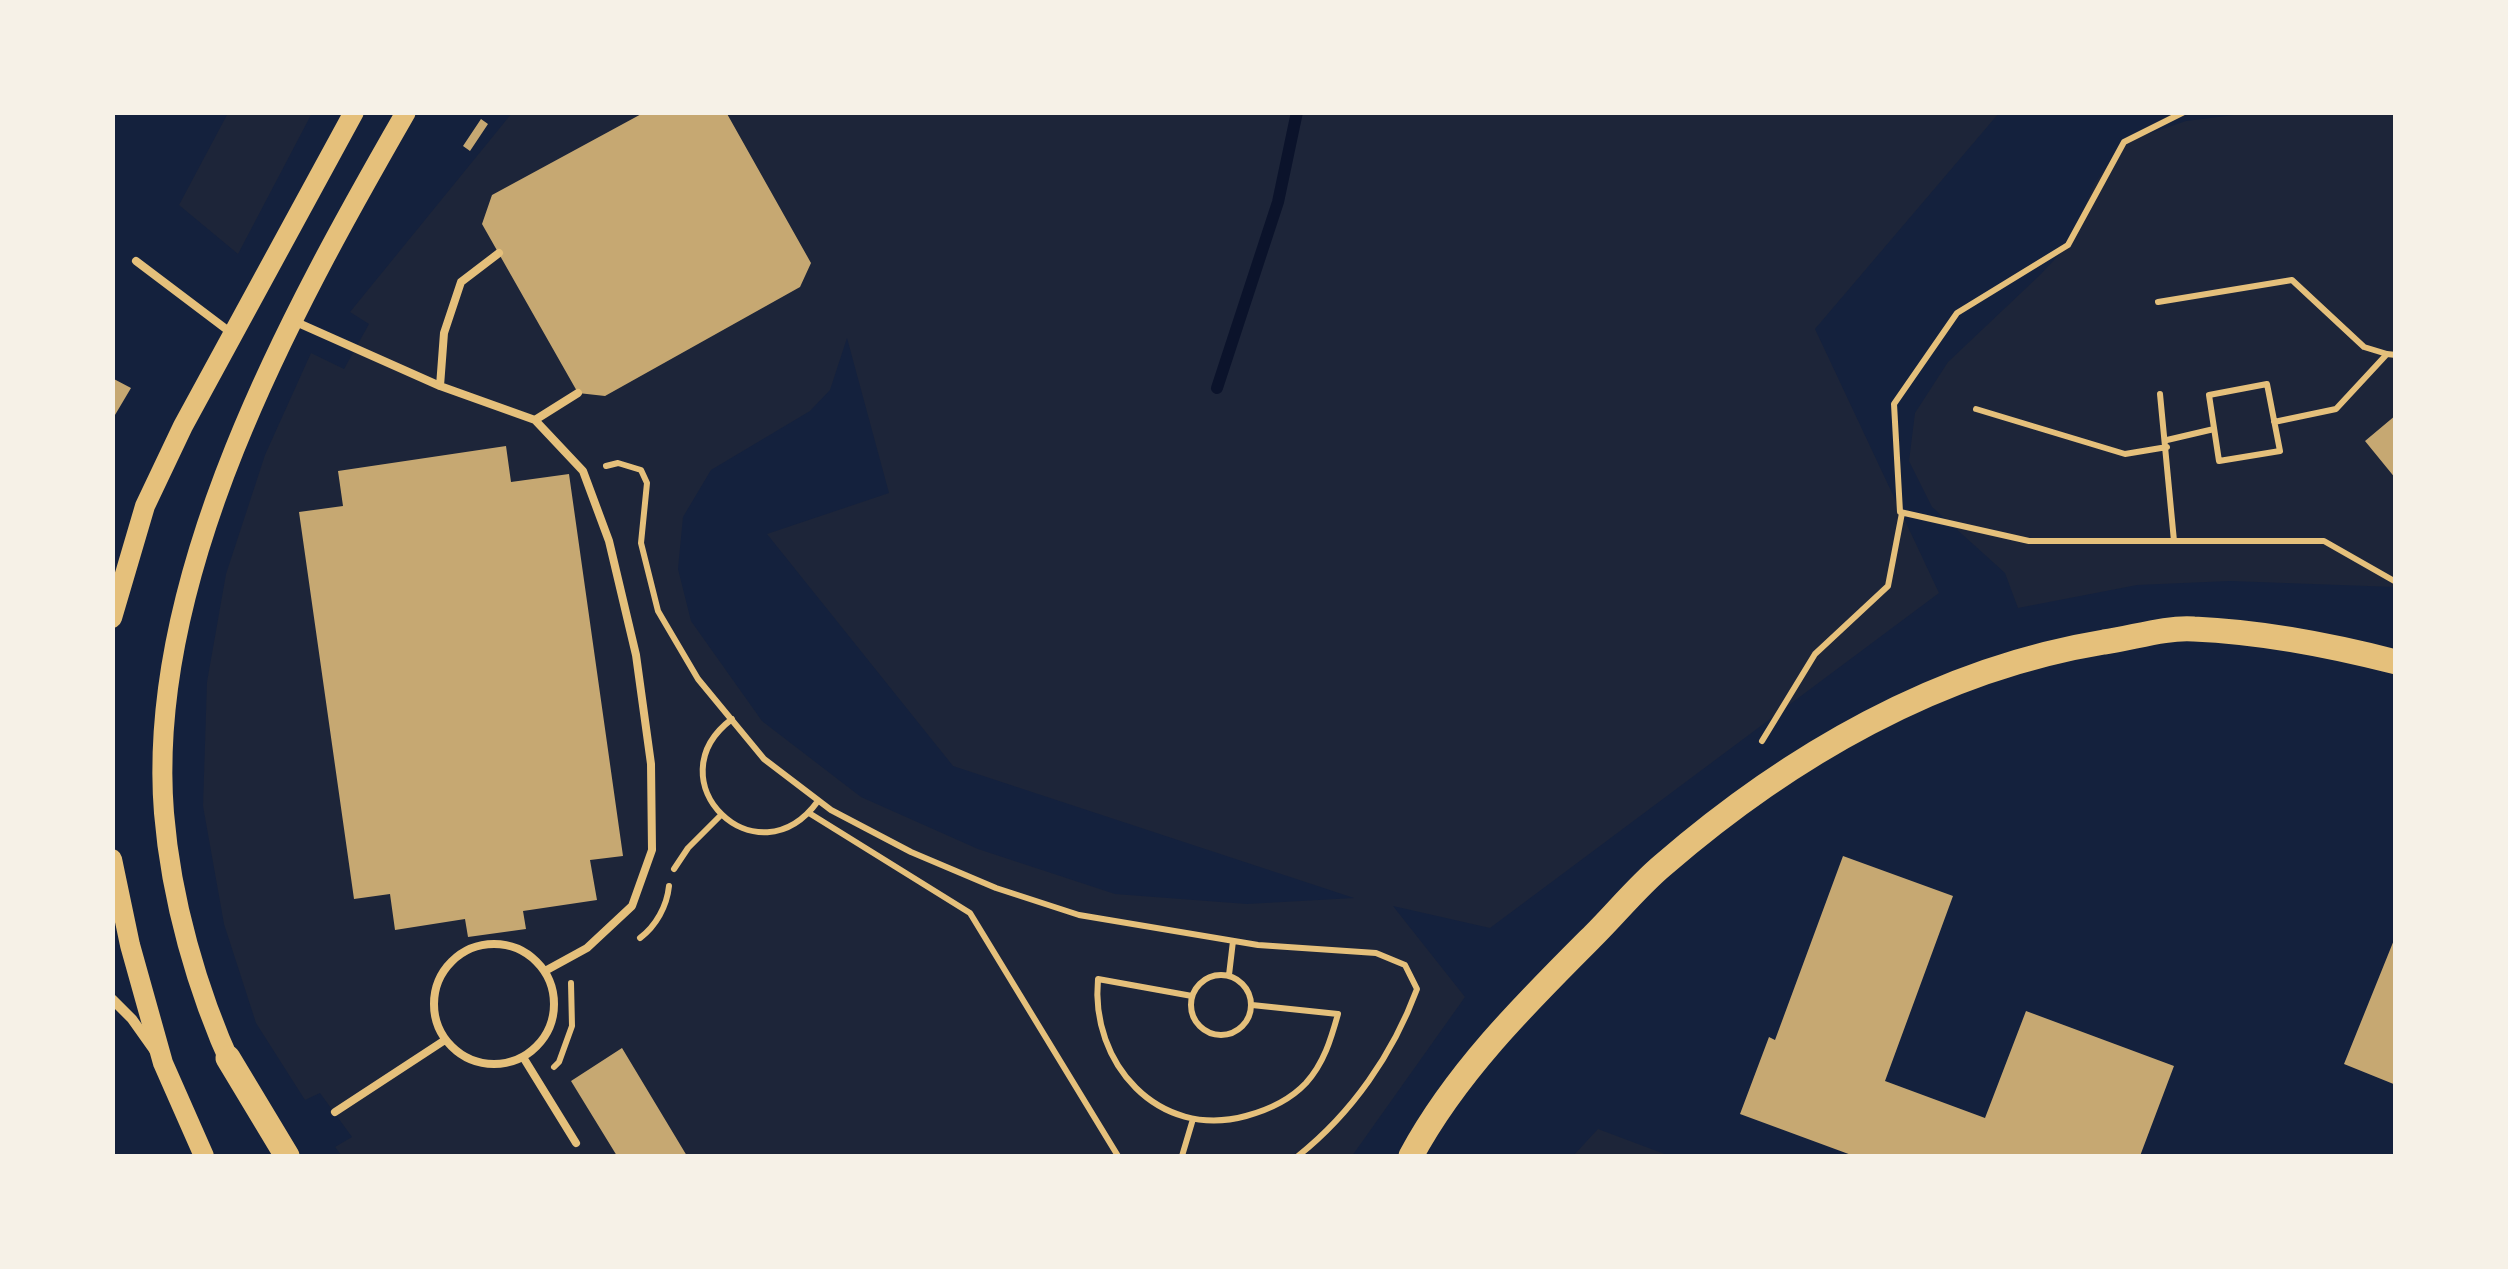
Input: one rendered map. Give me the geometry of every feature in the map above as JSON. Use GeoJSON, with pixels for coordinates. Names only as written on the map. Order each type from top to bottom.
{"type":"FeatureCollection","features":[{"type":"Feature","properties":{"kind":"main road"},"geometry":{"type":"LineString","coordinates":[[112,618],[146,506],[183,426],[354,112]]}},
{"type":"Feature","properties":{"kind":"main road"},"geometry":{"type":"LineString","coordinates":[[275,1156],[228,1058],[199,980],[177,895],[164,812],[166,727],[175,654],[211,516],[244,424],[292,320],[406,112]]}},
{"type":"Feature","properties":{"kind":"main road"},"geometry":{"type":"LineString","coordinates":[[1411,1152],[1448,1098],[1528,1000],[1661,866],[1756,791],[1898,706],[1972,676],[2068,648],[2190,628],[2307,641],[2396,662]]}},
{"type":"Feature","properties":{"kind":"main road"},"geometry":{"type":"LineString","coordinates":[[112,859],[130,945],[163,1063],[204,1156]]}},
{"type":"Feature","properties":{"kind":"main road"},"geometry":{"type":"LineString","coordinates":[[228,1058],[288,1156]]}},
{"type":"Feature","properties":{"kind":"street"},"geometry":{"type":"LineString","coordinates":[[112,1000],[132,1019],[163,1063]]}},
{"type":"Feature","properties":{"kind":"lane"},"geometry":{"type":"LineString","coordinates":[[440,386],[444,333],[461,282],[499,253]]}},
{"type":"Feature","properties":{"kind":"lane"},"geometry":{"type":"LineString","coordinates":[[136,261],[234,334]]}},
{"type":"Feature","properties":{"kind":"lane"},"geometry":{"type":"LineString","coordinates":[[292,320],[440,386],[535,420],[583,471],[609,541],[636,655],[651,764],[652,850],[632,906],[587,948],[545,971]]}},
{"type":"Feature","properties":{"kind":"lane"},"geometry":{"type":"LineString","coordinates":[[535,420],[578,393]]}},
{"type":"Feature","properties":{"kind":"lane"},"geometry":{"type":"LineString","coordinates":[[496,944],[532,957],[545,971],[554,1009],[550,1028],[539,1045],[524,1057],[490,1064],[457,1052],[445,1040],[436,1023],[436,984],[460,954],[477,946],[496,944]]}},
{"type":"Feature","properties":{"kind":"lane"},"geometry":{"type":"LineString","coordinates":[[335,1112],[445,1040]]}},
{"type":"Feature","properties":{"kind":"lane"},"geometry":{"type":"LineString","coordinates":[[524,1057],[576,1143]]}},
{"type":"Feature","properties":{"kind":"path"},"geometry":{"type":"LineString","coordinates":[[1762,741],[1815,654],[1888,586],[1902,513],[1894,404],[1957,312],[2068,244],[2124,142],[2184,112]]}},
{"type":"Feature","properties":{"kind":"path"},"geometry":{"type":"LineString","coordinates":[[2158,302],[2292,280],[2364,347],[2391,355],[2336,408],[2274,422]]}},
{"type":"Feature","properties":{"kind":"path"},"geometry":{"type":"LineString","coordinates":[[2268,384],[2280,451],[2219,460],[2214,429],[2209,395],[2268,384]]}},
{"type":"Feature","properties":{"kind":"path"},"geometry":{"type":"LineString","coordinates":[[2160,394],[2174,541]]}},
{"type":"Feature","properties":{"kind":"path"},"geometry":{"type":"LineString","coordinates":[[1976,409],[2126,454],[2214,429]]}},
{"type":"Feature","properties":{"kind":"path"},"geometry":{"type":"LineString","coordinates":[[583,471],[618,464],[641,470],[647,483],[641,543],[658,611],[698,679],[764,758],[818,801],[910,852],[996,888],[1079,915],[1233,942],[1376,953],[1405,965],[1417,989],[1406,1020],[1365,1088],[1317,1141],[1298,1156]]}},
{"type":"Feature","properties":{"kind":"path"},"geometry":{"type":"LineString","coordinates":[[1902,513],[2029,541],[2324,541],[2396,582]]}},
{"type":"Feature","properties":{"kind":"path"},"geometry":{"type":"LineString","coordinates":[[732,719],[713,738],[702,765],[706,794],[721,815],[734,825],[760,833],[786,828],[810,813],[818,801]]}},
{"type":"Feature","properties":{"kind":"path"},"geometry":{"type":"LineString","coordinates":[[810,813],[970,913],[1118,1156]]}},
{"type":"Feature","properties":{"kind":"path"},"geometry":{"type":"LineString","coordinates":[[637,940],[649,931],[668,900],[670,875],[688,848],[721,815]]}},
{"type":"Feature","properties":{"kind":"path"},"geometry":{"type":"LineString","coordinates":[[1229,975],[1233,942]]}},
{"type":"Feature","properties":{"kind":"path"},"geometry":{"type":"LineString","coordinates":[[538,1082],[559,1062],[572,1026],[571,982],[585,974]]}},
{"type":"Feature","properties":{"kind":"path"},"geometry":{"type":"LineString","coordinates":[[1229,975],[1246,986],[1252,1005],[1245,1024],[1228,1035],[1217,1035],[1198,1025],[1193,1017],[1192,996],[1210,976],[1229,975]]}},
{"type":"Feature","properties":{"kind":"path"},"geometry":{"type":"LineString","coordinates":[[1192,996],[1098,979],[1096,1001],[1102,1038],[1128,1081],[1166,1109],[1193,1119],[1238,1118],[1285,1100],[1306,1083],[1330,1046],[1338,1014],[1252,1005]]}},
{"type":"Feature","properties":{"kind":"path"},"geometry":{"type":"LineString","coordinates":[[1182,1156],[1193,1119]]}},
{"type":"Feature","properties":{"kind":"shaded area"},"geometry":{"type":"Polygon","coordinates":[[[228,113],[312,113],[238,254],[179,205],[228,113]]]}},
{"type":"Feature","properties":{"kind":"shaded area"},"geometry":{"type":"Polygon","coordinates":[[[512,113],[1999,113],[1815,329],[1939,593],[1490,928],[1393,906],[1465,997],[1352,1156],[342,1156],[335,1147],[352,1137],[320,1093],[305,1100],[256,1023],[224,924],[203,806],[207,682],[226,574],[265,455],[311,353],[344,369],[369,324],[350,312],[512,113]],[[847,338],[830,390],[810,411],[711,470],[683,517],[678,569],[691,621],[762,721],[861,797],[978,849],[1115,894],[1247,904],[1354,898],[953,766],[767,534],[889,493],[847,338]]]}},
{"type":"Feature","properties":{"kind":"shaded area"},"geometry":{"type":"Polygon","coordinates":[[[2250,113],[2395,113],[2395,587],[2230,581],[2137,585],[2018,608],[2005,573],[1932,507],[1909,461],[1915,413],[1948,362],[2068,245],[2095,183],[2124,142],[2186,121],[2250,113]]]}},
{"type":"Feature","properties":{"kind":"shaded area"},"geometry":{"type":"Polygon","coordinates":[[[1598,1129],[1670,1156],[1573,1156],[1598,1129]]]}},
{"type":"Feature","properties":{"kind":"building"},"geometry":{"type":"Polygon","coordinates":[[[645,112],[726,112],[811,263],[800,287],[605,396],[578,393],[482,224],[492,195],[645,112]]]}},
{"type":"Feature","properties":{"kind":"building"},"geometry":{"type":"Polygon","coordinates":[[[481,119],[488,124],[470,151],[463,146],[481,119]]]}},
{"type":"Feature","properties":{"kind":"building"},"geometry":{"type":"Polygon","coordinates":[[[112,378],[131,388],[112,420],[112,378]]]}},
{"type":"Feature","properties":{"kind":"building"},"geometry":{"type":"Polygon","coordinates":[[[2396,415],[2396,479],[2365,441],[2396,415]]]}},
{"type":"Feature","properties":{"kind":"building"},"geometry":{"type":"Polygon","coordinates":[[[506,446],[511,482],[569,474],[623,856],[590,860],[597,900],[523,911],[526,929],[468,937],[465,919],[395,930],[390,894],[354,899],[299,512],[343,506],[338,471],[506,446]]]}},
{"type":"Feature","properties":{"kind":"building"},"geometry":{"type":"Polygon","coordinates":[[[1843,856],[1953,896],[1885,1081],[1985,1118],[2026,1011],[2174,1066],[2140,1156],[1854,1156],[1740,1114],[1769,1037],[1775,1040],[1843,856]]]}},
{"type":"Feature","properties":{"kind":"building"},"geometry":{"type":"Polygon","coordinates":[[[2396,935],[2396,1085],[2344,1064],[2396,935]]]}},
{"type":"Feature","properties":{"kind":"building"},"geometry":{"type":"Polygon","coordinates":[[[622,1048],[687,1156],[617,1156],[571,1081],[622,1048]]]}},
{"type":"Feature","properties":{"kind":"waterway"},"geometry":{"type":"LineString","coordinates":[[1217,388],[1278,202],[1297,112]]}}]}
